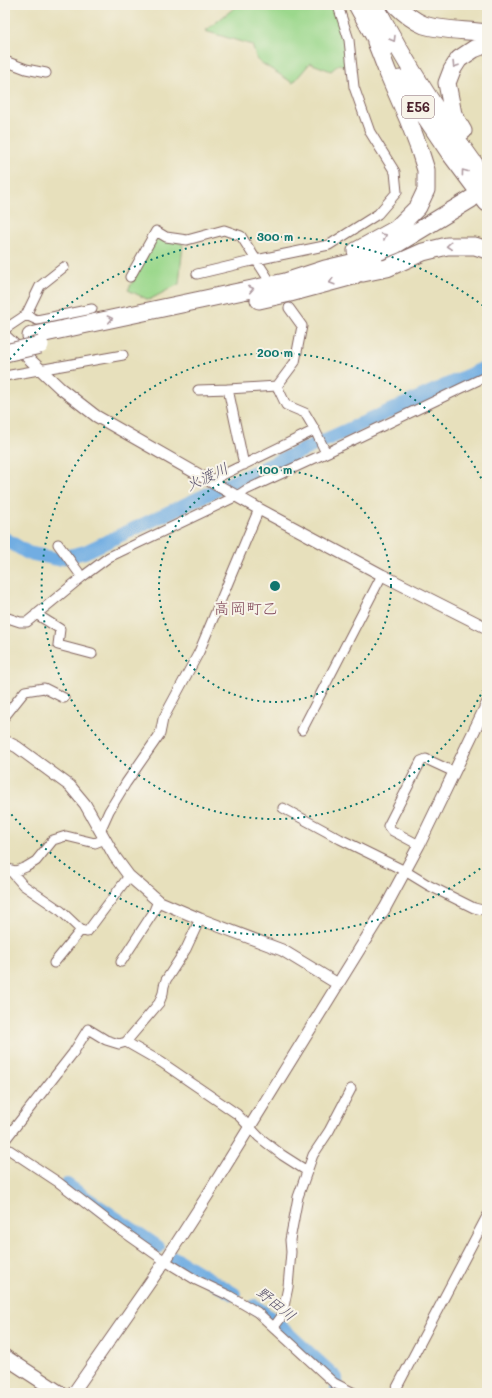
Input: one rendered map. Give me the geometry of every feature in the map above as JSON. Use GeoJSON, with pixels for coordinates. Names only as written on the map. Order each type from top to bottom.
{"type":"FeatureCollection","features":[{"type":"Feature","properties":{"kind":"highway","name":"E56"},"geometry":{"type":"LineString","coordinates":[[358,5],[376,42],[408,94],[449,152],[478,203]]}},
{"type":"Feature","properties":{"kind":"highway","name":"E56"},"geometry":{"type":"LineString","coordinates":[[374,5],[390,35],[421,85],[460,144],[487,181]]}},
{"type":"Feature","properties":{"kind":"highway"},"geometry":{"type":"LineString","coordinates":[[396,5],[402,11],[424,25],[444,29],[487,33]]}},
{"type":"Feature","properties":{"kind":"highway"},"geometry":{"type":"LineString","coordinates":[[325,269],[396,229],[418,207],[426,190],[426,170],[419,148],[376,42]]}},
{"type":"Feature","properties":{"kind":"highway"},"geometry":{"type":"LineString","coordinates":[[487,44],[474,49],[459,59],[452,70],[447,83],[453,114],[487,174]]}},
{"type":"Feature","properties":{"kind":"highway"},"geometry":{"type":"LineString","coordinates":[[5,353],[36,340],[285,282],[325,269],[351,263],[396,245],[478,203]]}},
{"type":"Feature","properties":{"kind":"highway"},"geometry":{"type":"LineString","coordinates":[[353,276],[375,262],[426,237],[478,203]]}},
{"type":"Feature","properties":{"kind":"highway"},"geometry":{"type":"LineString","coordinates":[[5,341],[36,340],[290,293],[386,268],[423,252],[447,246],[475,246],[487,250]]}},
{"type":"Feature","properties":{"kind":"main road"},"geometry":{"type":"LineString","coordinates":[[5,1357],[60,1393]]}},
{"type":"Feature","properties":{"kind":"street"},"geometry":{"type":"LineString","coordinates":[[197,274],[328,245],[378,214],[397,192],[395,172],[370,132],[354,87],[349,40],[339,9]]}},
{"type":"Feature","properties":{"kind":"street"},"geometry":{"type":"LineString","coordinates":[[5,61],[26,69],[46,73]]}},
{"type":"Feature","properties":{"kind":"street"},"geometry":{"type":"LineString","coordinates":[[130,277],[156,231],[166,237],[187,240],[224,230],[241,236],[269,280]]}},
{"type":"Feature","properties":{"kind":"street"},"geometry":{"type":"LineString","coordinates":[[5,329],[26,315],[40,286],[64,267]]}},
{"type":"Feature","properties":{"kind":"street"},"geometry":{"type":"LineString","coordinates":[[278,386],[295,362],[302,326],[289,308]]}},
{"type":"Feature","properties":{"kind":"street"},"geometry":{"type":"LineString","coordinates":[[26,315],[37,320],[92,309]]}},
{"type":"Feature","properties":{"kind":"street"},"geometry":{"type":"LineString","coordinates":[[5,336],[60,388],[96,416],[259,509],[382,575],[487,628]]}},
{"type":"Feature","properties":{"kind":"street"},"geometry":{"type":"LineString","coordinates":[[5,376],[123,355]]}},
{"type":"Feature","properties":{"kind":"street"},"geometry":{"type":"LineString","coordinates":[[5,617],[20,622],[27,622],[109,557],[325,451],[487,376]]}},
{"type":"Feature","properties":{"kind":"street"},"geometry":{"type":"LineString","coordinates":[[198,390],[278,386]]}},
{"type":"Feature","properties":{"kind":"street"},"geometry":{"type":"LineString","coordinates":[[278,386],[286,405],[305,413],[325,451]]}},
{"type":"Feature","properties":{"kind":"street"},"geometry":{"type":"LineString","coordinates":[[228,389],[244,465]]}},
{"type":"Feature","properties":{"kind":"street"},"geometry":{"type":"LineString","coordinates":[[213,482],[244,465],[316,433]]}},
{"type":"Feature","properties":{"kind":"street"},"geometry":{"type":"LineString","coordinates":[[7,868],[16,871],[36,861],[53,840],[66,836],[94,843],[103,835],[109,811],[126,783],[160,734],[163,719],[199,652],[259,509]]}},
{"type":"Feature","properties":{"kind":"street"},"geometry":{"type":"LineString","coordinates":[[58,544],[82,577]]}},
{"type":"Feature","properties":{"kind":"street"},"geometry":{"type":"LineString","coordinates":[[302,730],[382,575]]}},
{"type":"Feature","properties":{"kind":"street"},"geometry":{"type":"LineString","coordinates":[[36,614],[60,629],[58,645],[92,654]]}},
{"type":"Feature","properties":{"kind":"street"},"geometry":{"type":"LineString","coordinates":[[5,716],[25,691],[44,688],[64,698]]}},
{"type":"Feature","properties":{"kind":"street"},"geometry":{"type":"LineString","coordinates":[[73,1393],[166,1261],[385,908],[419,844],[487,704]]}},
{"type":"Feature","properties":{"kind":"street"},"geometry":{"type":"LineString","coordinates":[[5,741],[17,747],[70,786],[85,804],[115,857],[130,876],[158,901],[200,919],[282,950],[338,984]]}},
{"type":"Feature","properties":{"kind":"street"},"geometry":{"type":"LineString","coordinates":[[419,844],[391,830],[388,826],[421,761],[426,759],[454,772]]}},
{"type":"Feature","properties":{"kind":"street"},"geometry":{"type":"LineString","coordinates":[[284,808],[340,839],[405,871],[428,885],[474,908],[487,912]]}},
{"type":"Feature","properties":{"kind":"street"},"geometry":{"type":"LineString","coordinates":[[7,868],[23,885],[61,911],[81,930],[87,932],[130,876]]}},
{"type":"Feature","properties":{"kind":"street"},"geometry":{"type":"LineString","coordinates":[[121,962],[153,913],[158,901]]}},
{"type":"Feature","properties":{"kind":"street"},"geometry":{"type":"LineString","coordinates":[[5,1140],[64,1064],[88,1029],[106,1040],[119,1044],[126,1042],[159,1003],[163,994],[166,980],[186,948],[200,919]]}},
{"type":"Feature","properties":{"kind":"street"},"geometry":{"type":"LineString","coordinates":[[54,963],[81,930]]}},
{"type":"Feature","properties":{"kind":"street"},"geometry":{"type":"LineString","coordinates":[[126,1042],[161,1062],[237,1114],[259,1137],[307,1171]]}},
{"type":"Feature","properties":{"kind":"street"},"geometry":{"type":"LineString","coordinates":[[277,1324],[282,1316],[288,1287],[292,1231],[298,1197],[313,1155],[329,1131],[351,1089]]}},
{"type":"Feature","properties":{"kind":"street"},"geometry":{"type":"LineString","coordinates":[[5,1147],[58,1182],[111,1223],[166,1261],[196,1280],[228,1295],[277,1324],[309,1361],[341,1387],[354,1393]]}},
{"type":"Feature","properties":{"kind":"street"},"geometry":{"type":"LineString","coordinates":[[394,1393],[487,1216]]}},
{"type":"Feature","properties":{"kind":"green space"},"geometry":{"type":"Polygon","coordinates":[[[238,5],[336,5],[342,24],[348,68],[339,64],[331,71],[310,63],[293,83],[257,60],[252,45],[205,31],[238,5]]]}},
{"type":"Feature","properties":{"kind":"green space"},"geometry":{"type":"Polygon","coordinates":[[[158,236],[183,244],[179,284],[149,300],[128,290],[158,236]]]}},
{"type":"Feature","properties":{"kind":"waterway","name":"火渡川"},"geometry":{"type":"LineString","coordinates":[[5,539],[28,553],[57,559],[85,552],[248,475],[487,367]]}},
{"type":"Feature","properties":{"kind":"waterway","name":"野田川"},"geometry":{"type":"LineString","coordinates":[[67,1185],[158,1247]]}},
{"type":"Feature","properties":{"kind":"waterway","name":"野田川"},"geometry":{"type":"LineString","coordinates":[[174,1258],[234,1294]]}},
{"type":"Feature","properties":{"kind":"waterway","name":"野田川"},"geometry":{"type":"LineString","coordinates":[[255,1306],[274,1321],[336,1378],[337,1390],[339,1393]]}},
{"type":"Feature","properties":{"kind":"district","name":"高岡町乙"},"geometry":{"type":"Point","coordinates":[246,608]}}]}
